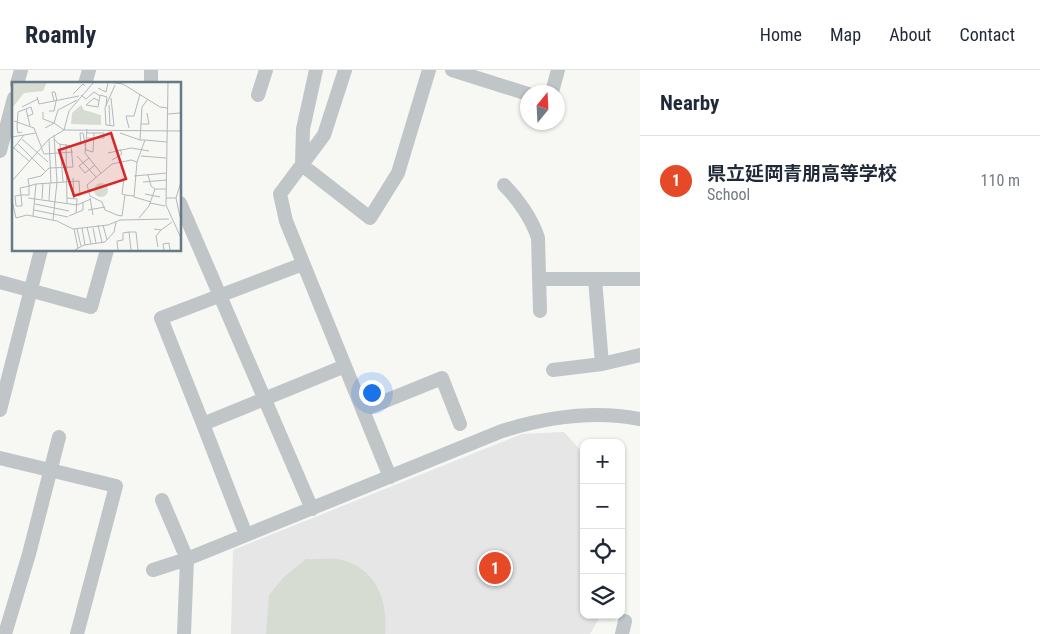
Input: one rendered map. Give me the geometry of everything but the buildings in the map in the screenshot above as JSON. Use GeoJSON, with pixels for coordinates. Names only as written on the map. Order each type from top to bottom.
{"type":"FeatureCollection","features":[{"type":"Feature","properties":{"kind":"street"},"geometry":{"type":"LineString","coordinates":[[258,95],[266,70]]}},
{"type":"Feature","properties":{"kind":"street"},"geometry":{"type":"LineString","coordinates":[[302,165],[303,129],[316,70]]}},
{"type":"Feature","properties":{"kind":"street"},"geometry":{"type":"LineString","coordinates":[[344,70],[324,135],[280,194],[286,221],[390,476]]}},
{"type":"Feature","properties":{"kind":"street"},"geometry":{"type":"LineString","coordinates":[[302,165],[370,218],[398,173],[429,70]]}},
{"type":"Feature","properties":{"kind":"street"},"geometry":{"type":"LineString","coordinates":[[452,70],[520,91]]}},
{"type":"Feature","properties":{"kind":"street"},"geometry":{"type":"LineString","coordinates":[[554,85],[558,70]]}},
{"type":"Feature","properties":{"kind":"street"},"geometry":{"type":"LineString","coordinates":[[0,151],[10,107]]}},
{"type":"Feature","properties":{"kind":"street"},"geometry":{"type":"LineString","coordinates":[[504,185],[516,197],[535,230],[540,279],[540,311]]}},
{"type":"Feature","properties":{"kind":"street"},"geometry":{"type":"LineString","coordinates":[[181,205],[312,509]]}},
{"type":"Feature","properties":{"kind":"street"},"geometry":{"type":"LineString","coordinates":[[0,410],[41,251]]}},
{"type":"Feature","properties":{"kind":"street"},"geometry":{"type":"LineString","coordinates":[[0,282],[91,307],[107,251]]}},
{"type":"Feature","properties":{"kind":"street"},"geometry":{"type":"LineString","coordinates":[[246,535],[161,318],[304,264]]}},
{"type":"Feature","properties":{"kind":"street"},"geometry":{"type":"LineString","coordinates":[[540,279],[640,279]]}},
{"type":"Feature","properties":{"kind":"street"},"geometry":{"type":"LineString","coordinates":[[595,279],[602,364]]}},
{"type":"Feature","properties":{"kind":"street"},"geometry":{"type":"LineString","coordinates":[[553,370],[602,364],[640,355]]}},
{"type":"Feature","properties":{"kind":"street"},"geometry":{"type":"LineString","coordinates":[[203,424],[345,366]]}},
{"type":"Feature","properties":{"kind":"street"},"geometry":{"type":"LineString","coordinates":[[363,410],[442,378],[460,424]]}},
{"type":"Feature","properties":{"kind":"street"},"geometry":{"type":"LineString","coordinates":[[153,570],[187,560],[502,431],[537,420],[588,415],[640,419]]}},
{"type":"Feature","properties":{"kind":"street"},"geometry":{"type":"LineString","coordinates":[[5,634],[59,436]]}},
{"type":"Feature","properties":{"kind":"street"},"geometry":{"type":"LineString","coordinates":[[0,458],[116,486],[77,634]]}},
{"type":"Feature","properties":{"kind":"street"},"geometry":{"type":"LineString","coordinates":[[162,500],[187,560],[184,634]]}},
{"type":"Feature","properties":{"kind":"shaded area"},"geometry":{"type":"Polygon","coordinates":[[[564,432],[580,450],[580,619],[599,619],[590,634],[231,634],[233,550],[522,434],[564,432]]]}},
{"type":"Feature","properties":{"kind":"shaded area"},"geometry":{"type":"Polygon","coordinates":[[[306,559],[342,560],[357,566],[366,573],[379,590],[385,611],[385,634],[266,634],[269,595],[284,577],[306,559]]]}},
{"type":"Feature","properties":{"kind":"place","name":"県立延岡青朋高等学校"},"geometry":{"type":"Point","coordinates":[495,568]}}]}
